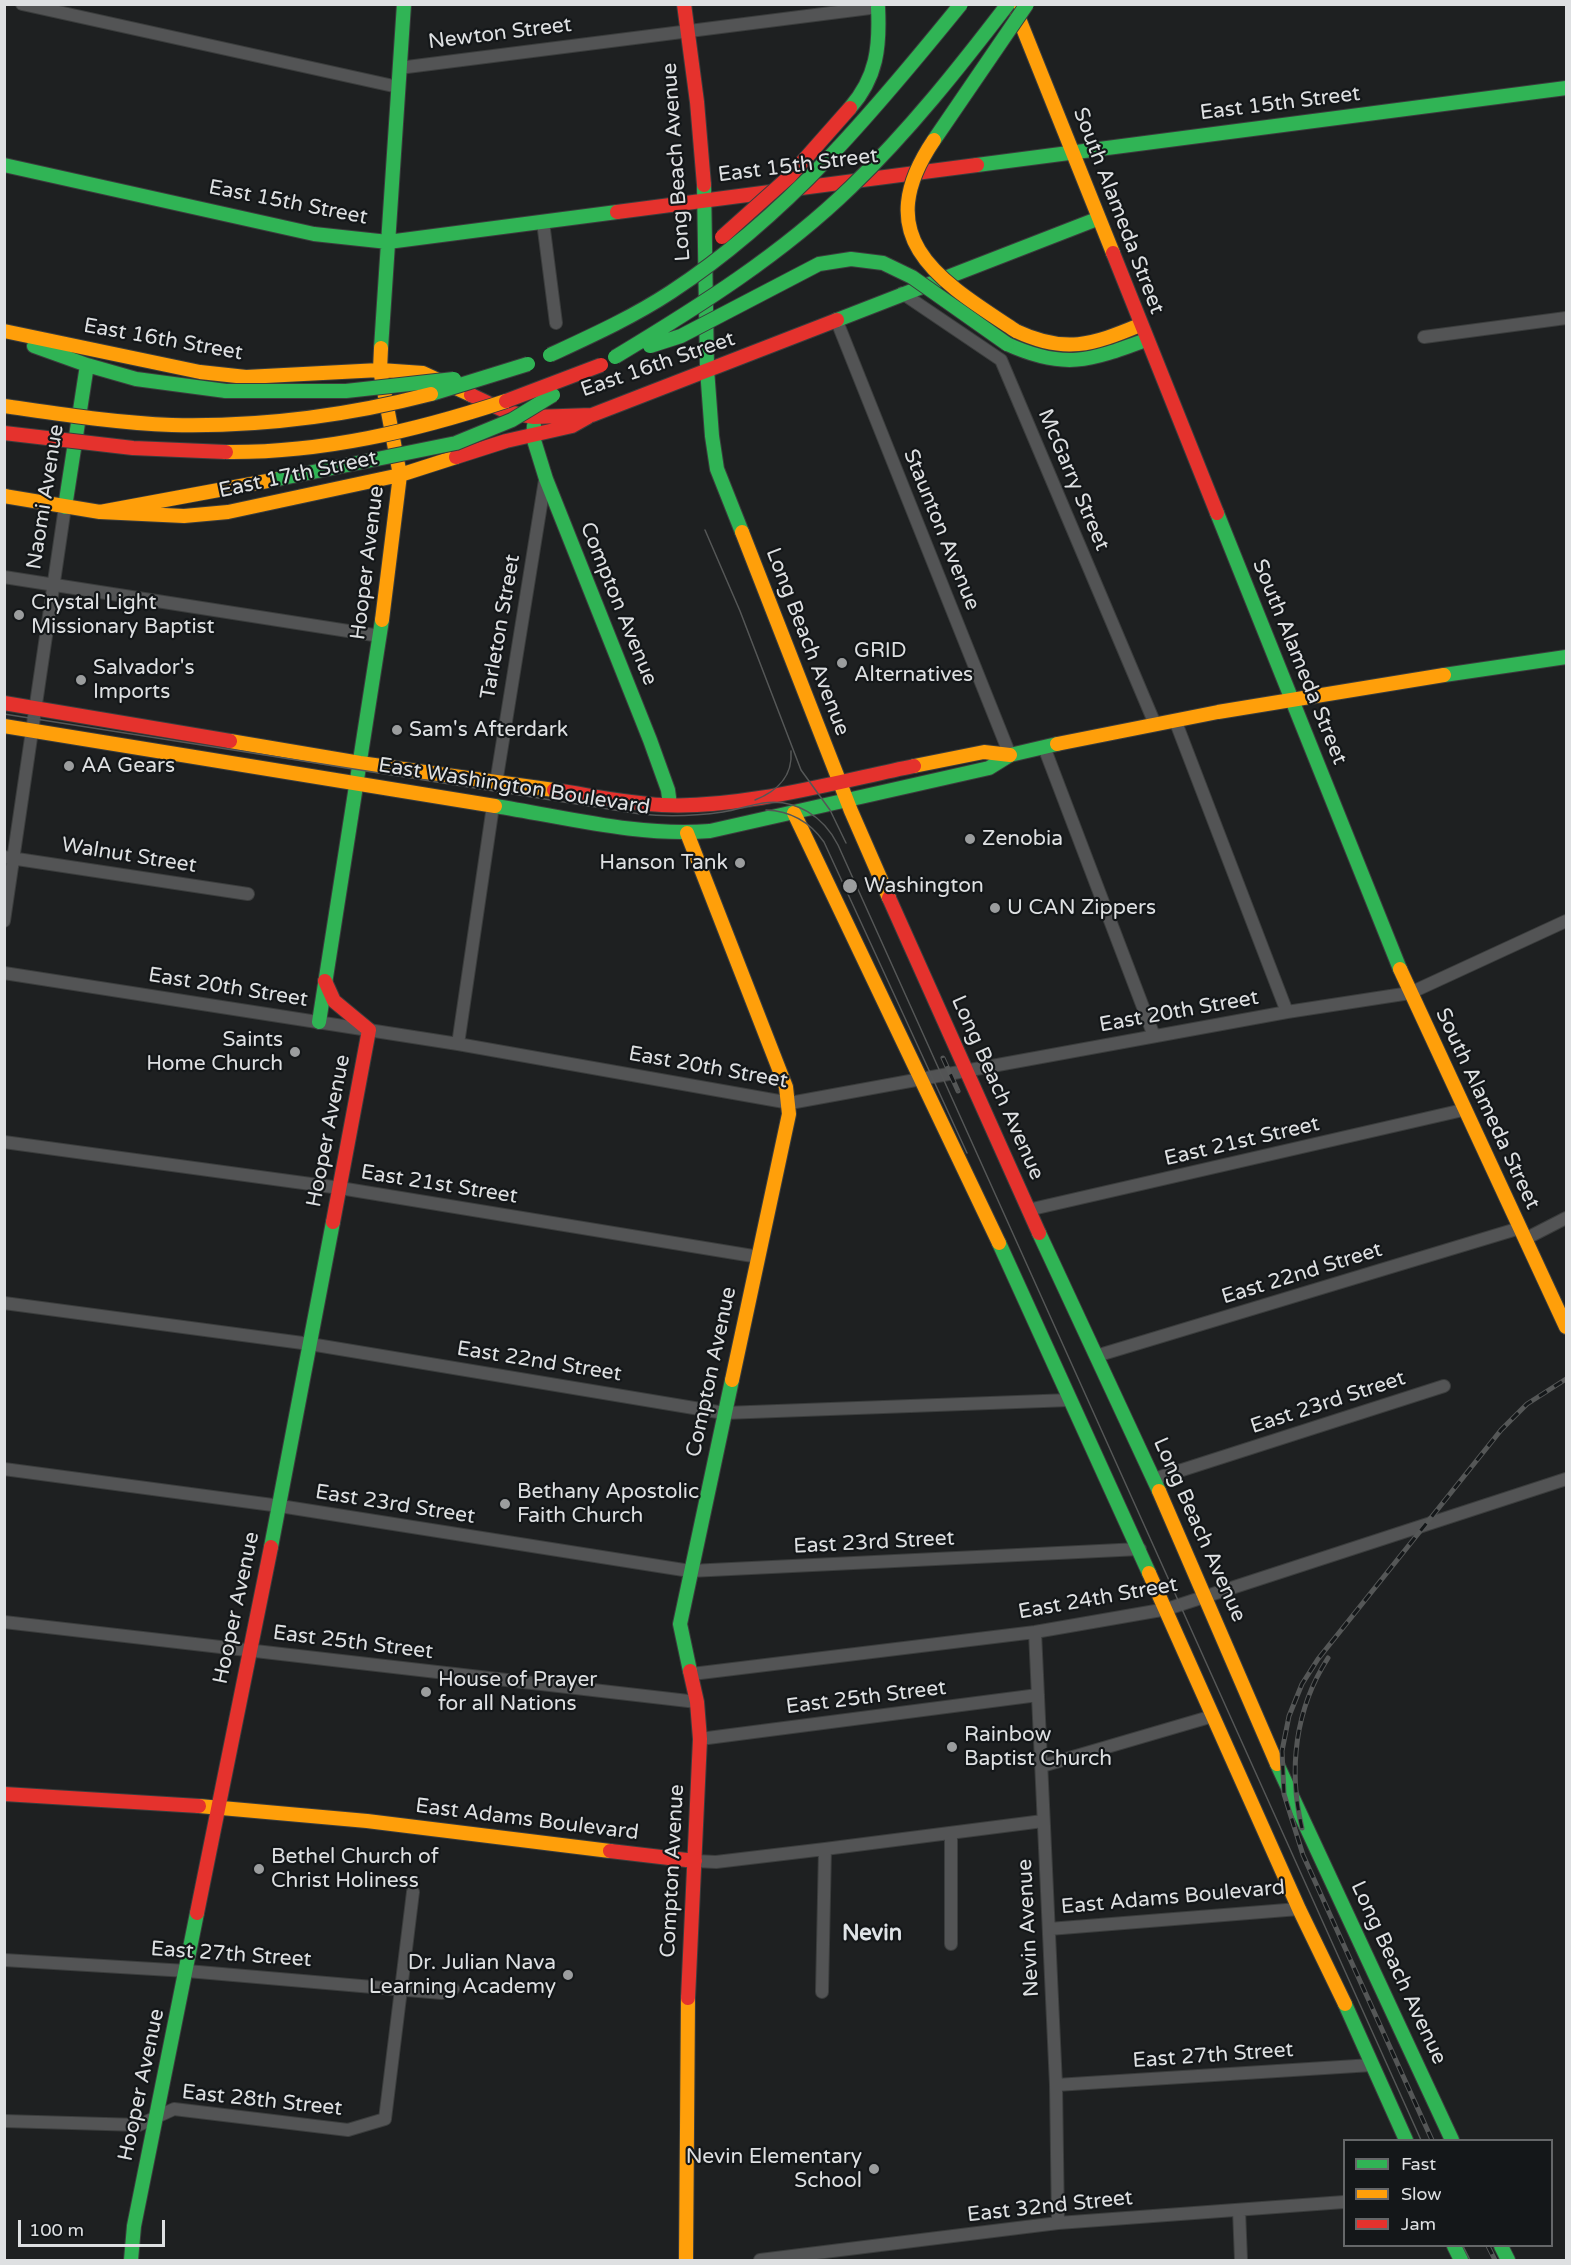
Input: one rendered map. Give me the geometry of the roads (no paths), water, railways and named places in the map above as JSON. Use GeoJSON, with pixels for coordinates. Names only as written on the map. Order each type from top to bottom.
{"type":"FeatureCollection","features":[{"type":"Feature","properties":{"kind":"main road","name":"Hooper Avenue"},"geometry":{"type":"LineString","coordinates":[[319,1022],[380,636],[400,475],[380,370],[404,4]]}},
{"type":"Feature","properties":{"kind":"main road","name":"Long Beach Avenue"},"geometry":{"type":"LineString","coordinates":[[684,4],[705,200],[707,372],[710,437],[717,469],[847,802],[1028,1210],[1154,1479],[1298,1809],[1452,2139]]}},
{"type":"Feature","properties":{"kind":"main road"},"geometry":{"type":"LineString","coordinates":[[4,406],[127,422],[193,425],[264,423],[376,409],[472,384],[550,355],[615,324],[672,292],[732,248],[779,208],[833,157],[961,4]]}},
{"type":"Feature","properties":{"kind":"main road"},"geometry":{"type":"LineString","coordinates":[[100,512],[418,452],[479,436],[512,420],[692,311],[756,267],[820,215],[880,159],[1008,4]]}},
{"type":"Feature","properties":{"kind":"main road","name":"South Alameda Street"},"geometry":{"type":"LineString","coordinates":[[1013,4],[1097,219],[1410,993],[1566,1327]]}},
{"type":"Feature","properties":{"kind":"main road"},"geometry":{"type":"LineString","coordinates":[[1027,4],[918,164],[909,187],[906,211],[914,244],[937,277],[1016,331],[1043,344],[1072,348],[1098,343],[1140,325]]}},
{"type":"Feature","properties":{"kind":"main road"},"geometry":{"type":"LineString","coordinates":[[550,355],[670,279],[730,231],[789,177],[867,90],[877,65],[885,6]]}},
{"type":"Feature","properties":{"kind":"main road","name":"East 15th Street"},"geometry":{"type":"LineString","coordinates":[[4,165],[314,234],[388,242],[1566,88]]}},
{"type":"Feature","properties":{"kind":"main road","name":"East 16th Street"},"geometry":{"type":"LineString","coordinates":[[4,333],[200,372],[246,377],[380,370],[423,374],[507,412],[534,417],[592,415],[1097,219]]}},
{"type":"Feature","properties":{"kind":"main road"},"geometry":{"type":"LineString","coordinates":[[615,357],[681,336],[774,286],[819,264],[837,259],[883,263],[914,279],[1006,344],[1031,356],[1060,362],[1089,360],[1146,340]]}},
{"type":"Feature","properties":{"kind":"main road","name":"East 16th Street"},"geometry":{"type":"LineString","coordinates":[[4,333],[87,365],[136,379],[226,391],[346,391],[451,379],[528,364]]}},
{"type":"Feature","properties":{"kind":"main road","name":"Naomi Avenue"},"geometry":{"type":"LineString","coordinates":[[65,507],[87,365]]}},
{"type":"Feature","properties":{"kind":"main road"},"geometry":{"type":"LineString","coordinates":[[4,433],[130,449],[201,452],[265,451],[336,443],[451,419],[533,393],[601,365]]}},
{"type":"Feature","properties":{"kind":"main road","name":"East 17th Street"},"geometry":{"type":"LineString","coordinates":[[5,496],[100,512],[184,516],[228,512],[400,475],[506,441],[572,426],[592,415]]}},
{"type":"Feature","properties":{"kind":"main road","name":"Compton Avenue"},"geometry":{"type":"LineString","coordinates":[[534,417],[533,436],[546,479],[650,740],[668,790],[670,805]]}},
{"type":"Feature","properties":{"kind":"main road","name":"East Washington Boulevard"},"geometry":{"type":"LineString","coordinates":[[4,726],[626,827],[687,833],[797,820],[847,802],[989,768],[1010,755],[1155,724],[1291,697],[1566,657]]}},
{"type":"Feature","properties":{"kind":"main road","name":"East Washington Boulevard"},"geometry":{"type":"LineString","coordinates":[[4,703],[360,763],[638,803],[670,805],[745,799],[984,752],[1010,755]]}},
{"type":"Feature","properties":{"kind":"main road"},"geometry":{"type":"LineString","coordinates":[[816,785],[796,798],[792,805],[797,820],[1140,1549],[1299,1909],[1321,1951],[1406,2139]]}},
{"type":"Feature","properties":{"kind":"main road","name":"Compton Avenue"},"geometry":{"type":"LineString","coordinates":[[686,2260],[688,1996],[700,1739],[697,1702],[680,1624],[789,1114],[786,1087],[687,833]]}},
{"type":"Feature","properties":{"kind":"main road","name":"Hooper Avenue"},"geometry":{"type":"LineString","coordinates":[[131,2260],[134,2226],[280,1506],[369,1030],[334,1001],[325,981]]}},
{"type":"Feature","properties":{"kind":"main road","name":"East Adams Boulevard"},"geometry":{"type":"LineString","coordinates":[[4,1794],[218,1807],[367,1821],[695,1861]]}},
{"type":"Feature","properties":{"kind":"street"},"geometry":{"type":"LineString","coordinates":[[22,4],[398,87]]}},
{"type":"Feature","properties":{"kind":"street","name":"Newton Street"},"geometry":{"type":"LineString","coordinates":[[399,68],[885,6]]}},
{"type":"Feature","properties":{"kind":"street"},"geometry":{"type":"LineString","coordinates":[[543,222],[556,323]]}},
{"type":"Feature","properties":{"kind":"street","name":"McGarry Street"},"geometry":{"type":"LineString","coordinates":[[902,293],[1001,360],[1155,724]]}},
{"type":"Feature","properties":{"kind":"street"},"geometry":{"type":"LineString","coordinates":[[1424,337],[1566,318]]}},
{"type":"Feature","properties":{"kind":"street","name":"Staunton Avenue"},"geometry":{"type":"LineString","coordinates":[[836,319],[1010,755]]}},
{"type":"Feature","properties":{"kind":"street","name":"Tarleton Street"},"geometry":{"type":"LineString","coordinates":[[496,783],[546,479]]}},
{"type":"Feature","properties":{"kind":"street","name":"Naomi Avenue"},"geometry":{"type":"LineString","coordinates":[[4,921],[10,857],[33,730],[65,507]]}},
{"type":"Feature","properties":{"kind":"street"},"geometry":{"type":"LineString","coordinates":[[4,577],[380,636]]}},
{"type":"Feature","properties":{"kind":"street"},"geometry":{"type":"LineString","coordinates":[[1175,720],[1287,1012]]}},
{"type":"Feature","properties":{"kind":"street"},"geometry":{"type":"LineString","coordinates":[[1044,747],[1154,1036]]}},
{"type":"Feature","properties":{"kind":"street"},"geometry":{"type":"LineString","coordinates":[[458,1044],[493,806]]}},
{"type":"Feature","properties":{"kind":"street","name":"Walnut Street"},"geometry":{"type":"LineString","coordinates":[[10,857],[248,894]]}},
{"type":"Feature","properties":{"kind":"street","name":"East 20th Street"},"geometry":{"type":"LineString","coordinates":[[4,973],[458,1044],[789,1103],[1287,1012],[1410,993],[1566,921]]}},
{"type":"Feature","properties":{"kind":"street","name":"East 21st Street"},"geometry":{"type":"LineString","coordinates":[[1028,1210],[1463,1110]]}},
{"type":"Feature","properties":{"kind":"street","name":"East 21st Street"},"geometry":{"type":"LineString","coordinates":[[4,1142],[340,1188],[759,1257]]}},
{"type":"Feature","properties":{"kind":"street","name":"East 22nd Street"},"geometry":{"type":"LineString","coordinates":[[1096,1356],[1522,1233],[1566,1218]]}},
{"type":"Feature","properties":{"kind":"street","name":"East 22nd Street"},"geometry":{"type":"LineString","coordinates":[[4,1303],[310,1344],[724,1413],[1070,1400]]}},
{"type":"Feature","properties":{"kind":"street","name":"East 23rd Street"},"geometry":{"type":"LineString","coordinates":[[1154,1479],[1444,1386]]}},
{"type":"Feature","properties":{"kind":"street","name":"East 23rd Street"},"geometry":{"type":"LineString","coordinates":[[4,1469],[280,1506],[690,1571],[1140,1549]]}},
{"type":"Feature","properties":{"kind":"street","name":"East 24th Street"},"geometry":{"type":"LineString","coordinates":[[692,1674],[1035,1632],[1167,1609],[1566,1479]]}},
{"type":"Feature","properties":{"kind":"street","name":"East 25th Street"},"geometry":{"type":"LineString","coordinates":[[4,1622],[697,1702]]}},
{"type":"Feature","properties":{"kind":"street","name":"Nevin Avenue"},"geometry":{"type":"LineString","coordinates":[[1035,1632],[1056,2085],[1059,2223]]}},
{"type":"Feature","properties":{"kind":"street","name":"East 25th Street"},"geometry":{"type":"LineString","coordinates":[[700,1739],[1038,1695]]}},
{"type":"Feature","properties":{"kind":"street"},"geometry":{"type":"LineString","coordinates":[[1042,1767],[1213,1716]]}},
{"type":"Feature","properties":{"kind":"street","name":"East Adams Boulevard"},"geometry":{"type":"LineString","coordinates":[[695,1861],[716,1862],[1043,1821]]}},
{"type":"Feature","properties":{"kind":"street"},"geometry":{"type":"LineString","coordinates":[[951,1833],[951,1944]]}},
{"type":"Feature","properties":{"kind":"street"},"geometry":{"type":"LineString","coordinates":[[822,1992],[825,1849]]}},
{"type":"Feature","properties":{"kind":"street"},"geometry":{"type":"LineString","coordinates":[[401,1989],[413,1892]]}},
{"type":"Feature","properties":{"kind":"street","name":"East Adams Boulevard"},"geometry":{"type":"LineString","coordinates":[[1049,1929],[1299,1909]]}},
{"type":"Feature","properties":{"kind":"street","name":"East 27th Street"},"geometry":{"type":"LineString","coordinates":[[4,1960],[187,1971],[442,1993],[453,1989]]}},
{"type":"Feature","properties":{"kind":"street","name":"East 28th Street"},"geometry":{"type":"LineString","coordinates":[[4,2121],[140,2125],[174,2109],[348,2130],[385,2119],[401,1989]]}},
{"type":"Feature","properties":{"kind":"street","name":"East 27th Street"},"geometry":{"type":"LineString","coordinates":[[1056,2085],[1372,2065]]}},
{"type":"Feature","properties":{"kind":"street","name":"East 32nd Street"},"geometry":{"type":"LineString","coordinates":[[760,2260],[1059,2223],[1343,2202]]}},
{"type":"Feature","properties":{"kind":"street"},"geometry":{"type":"LineString","coordinates":[[1239,2210],[1241,2260]]}},
{"type":"Feature","properties":{"kind":"tram line"},"geometry":{"type":"LineString","coordinates":[[705,530],[740,611],[801,770],[830,810],[846,843]]}},
{"type":"Feature","properties":{"kind":"tram line"},"geometry":{"type":"LineString","coordinates":[[4,714],[640,814],[692,815],[723,812],[775,802],[798,807],[817,818],[825,826],[838,845],[1421,2139]]}},
{"type":"Feature","properties":{"kind":"tram line"},"geometry":{"type":"LineString","coordinates":[[755,800],[782,782],[789,768],[791,751]]}},
{"type":"Feature","properties":{"kind":"tram line"},"geometry":{"type":"LineString","coordinates":[[766,810],[792,815],[806,823],[824,842],[967,1153]]}},
{"type":"Feature","properties":{"kind":"tram line"},"geometry":{"type":"LineString","coordinates":[[1464,2247],[1470,2260]]}},
{"type":"Feature","properties":{"kind":"railway"},"geometry":{"type":"LineString","coordinates":[[943,1058],[958,1091]]}},
{"type":"Feature","properties":{"kind":"railway"},"geometry":{"type":"LineString","coordinates":[[1432,2139],[1303,1855],[1284,1794],[1282,1751],[1289,1716],[1302,1684],[1318,1659],[1501,1430],[1527,1404],[1566,1379]]}},
{"type":"Feature","properties":{"kind":"railway"},"geometry":{"type":"LineString","coordinates":[[1302,1828],[1296,1784],[1297,1740],[1308,1698],[1328,1658]]}},
{"type":"Feature","properties":{"kind":"railway"},"geometry":{"type":"LineString","coordinates":[[1488,2247],[1495,2260]]}},
{"type":"Feature","properties":{"kind":"place","name":"Crystal Light Missionary Baptist"},"geometry":{"type":"Point","coordinates":[19,615]}},
{"type":"Feature","properties":{"kind":"place","name":"GRID Alternatives"},"geometry":{"type":"Point","coordinates":[842,663]}},
{"type":"Feature","properties":{"kind":"place","name":"Salvador's Imports"},"geometry":{"type":"Point","coordinates":[81,680]}},
{"type":"Feature","properties":{"kind":"place","name":"Sam's Afterdark"},"geometry":{"type":"Point","coordinates":[397,730]}},
{"type":"Feature","properties":{"kind":"place","name":"AA Gears"},"geometry":{"type":"Point","coordinates":[69,766]}},
{"type":"Feature","properties":{"kind":"place","name":"Zenobia"},"geometry":{"type":"Point","coordinates":[970,839]}},
{"type":"Feature","properties":{"kind":"place","name":"Hanson Tank"},"geometry":{"type":"Point","coordinates":[740,863]}},
{"type":"Feature","properties":{"kind":"place","name":"Washington"},"geometry":{"type":"Point","coordinates":[850,886]}},
{"type":"Feature","properties":{"kind":"place","name":"U CAN Zippers"},"geometry":{"type":"Point","coordinates":[995,908]}},
{"type":"Feature","properties":{"kind":"place","name":"Saints Home Church"},"geometry":{"type":"Point","coordinates":[295,1052]}},
{"type":"Feature","properties":{"kind":"place","name":"Bethany Apostolic Faith Church"},"geometry":{"type":"Point","coordinates":[505,1504]}},
{"type":"Feature","properties":{"kind":"place","name":"House of Prayer for all Nations"},"geometry":{"type":"Point","coordinates":[426,1692]}},
{"type":"Feature","properties":{"kind":"place","name":"Rainbow Baptist Church"},"geometry":{"type":"Point","coordinates":[952,1747]}},
{"type":"Feature","properties":{"kind":"place","name":"Bethel Church of Christ Holiness"},"geometry":{"type":"Point","coordinates":[259,1869]}},
{"type":"Feature","properties":{"kind":"place","name":"Dr. Julian Nava Learning Academy"},"geometry":{"type":"Point","coordinates":[568,1975]}},
{"type":"Feature","properties":{"kind":"place","name":"Nevin Elementary School"},"geometry":{"type":"Point","coordinates":[874,2169]}},
{"type":"Feature","properties":{"kind":"district","name":"Nevin"},"geometry":{"type":"Point","coordinates":[872,1934]}}]}
